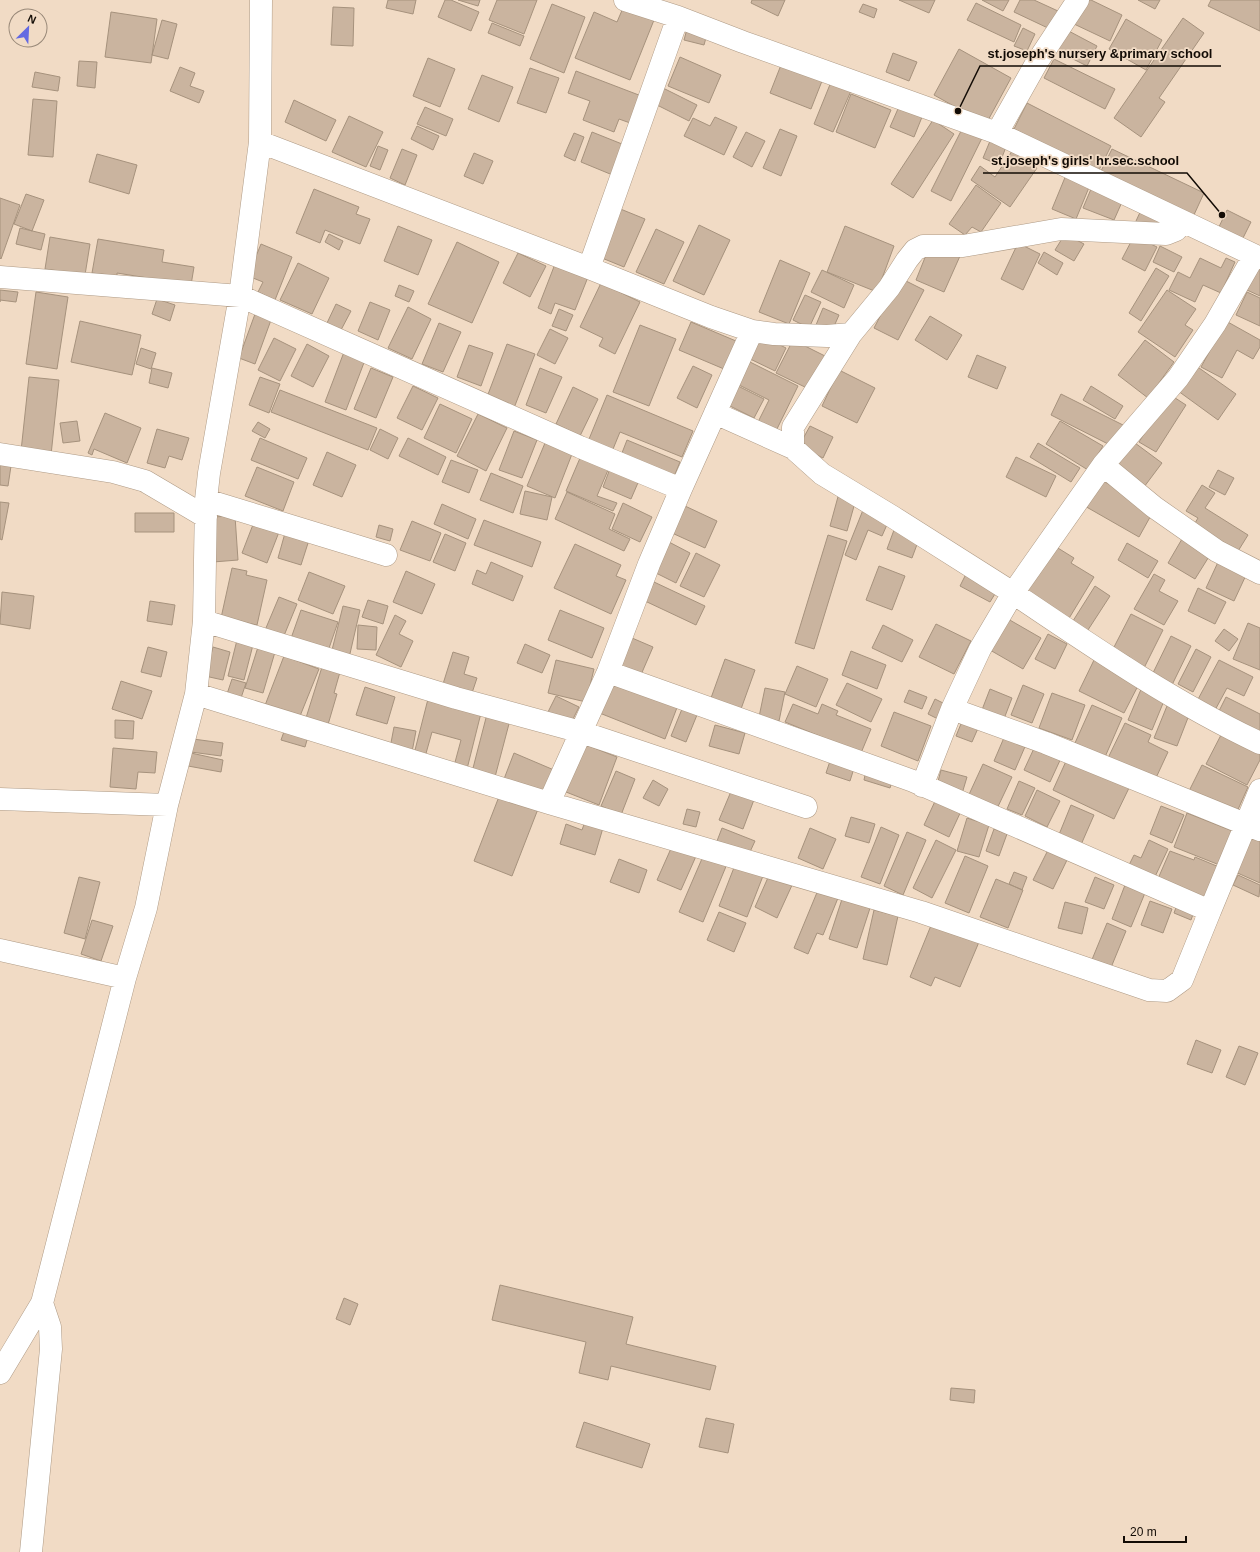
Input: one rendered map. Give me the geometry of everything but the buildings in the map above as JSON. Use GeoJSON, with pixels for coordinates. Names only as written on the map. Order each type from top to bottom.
{"type":"FeatureCollection","features":[{"type":"Feature","properties":{"kind":"street"},"geometry":{"type":"LineString","coordinates":[[0,1373],[42,1303],[125,978],[146,908],[167,805],[196,694],[204,621],[206,509],[209,473],[240,296],[260,142],[261,0]]}},
{"type":"Feature","properties":{"kind":"street"},"geometry":{"type":"LineString","coordinates":[[625,0],[678,17],[743,42],[997,133],[1257,257],[1216,324],[1178,378],[1103,465],[1013,594],[980,649],[952,709],[922,786]]}},
{"type":"Feature","properties":{"kind":"street"},"geometry":{"type":"LineString","coordinates":[[997,133],[1036,62],[1078,0]]}},
{"type":"Feature","properties":{"kind":"street"},"geometry":{"type":"LineString","coordinates":[[589,268],[678,17]]}},
{"type":"Feature","properties":{"kind":"street"},"geometry":{"type":"LineString","coordinates":[[260,142],[589,268],[711,317],[752,331],[774,334],[819,336],[851,334]]}},
{"type":"Feature","properties":{"kind":"street"},"geometry":{"type":"LineString","coordinates":[[794,448],[793,427],[851,334],[889,288],[915,250],[923,246],[963,246],[1061,229],[1166,234],[1176,230],[1182,222]]}},
{"type":"Feature","properties":{"kind":"street"},"geometry":{"type":"LineString","coordinates":[[0,277],[240,296],[580,447],[681,489]]}},
{"type":"Feature","properties":{"kind":"street"},"geometry":{"type":"LineString","coordinates":[[550,803],[608,672],[649,564],[681,489],[752,331]]}},
{"type":"Feature","properties":{"kind":"street"},"geometry":{"type":"LineString","coordinates":[[715,413],[794,448],[822,474],[893,517],[1114,660],[1224,726],[1260,743]]}},
{"type":"Feature","properties":{"kind":"street"},"geometry":{"type":"LineString","coordinates":[[0,454],[113,472],[145,481],[206,509],[386,555]]}},
{"type":"Feature","properties":{"kind":"street"},"geometry":{"type":"LineString","coordinates":[[1103,465],[1154,507],[1217,552],[1260,573]]}},
{"type":"Feature","properties":{"kind":"street"},"geometry":{"type":"LineString","coordinates":[[204,621],[456,698],[581,732],[806,807]]}},
{"type":"Feature","properties":{"kind":"street"},"geometry":{"type":"LineString","coordinates":[[608,672],[913,781],[1031,831],[1210,911]]}},
{"type":"Feature","properties":{"kind":"street"},"geometry":{"type":"LineString","coordinates":[[196,694],[550,803],[921,912],[1149,990],[1166,992],[1182,980],[1210,911],[1254,827],[1260,790]]}},
{"type":"Feature","properties":{"kind":"street"},"geometry":{"type":"LineString","coordinates":[[952,709],[1046,743],[1254,827]]}},
{"type":"Feature","properties":{"kind":"street"},"geometry":{"type":"LineString","coordinates":[[0,799],[167,805]]}},
{"type":"Feature","properties":{"kind":"street"},"geometry":{"type":"LineString","coordinates":[[0,950],[125,978]]}},
{"type":"Feature","properties":{"kind":"street"},"geometry":{"type":"LineString","coordinates":[[31,1552],[51,1349],[50,1327],[42,1303]]}},
{"type":"Feature","properties":{"kind":"place","name":"st.joseph's nursery &primary school"},"geometry":{"type":"Point","coordinates":[958,111]}},
{"type":"Feature","properties":{"kind":"place","name":"st.joseph's girls' hr.sec.school"},"geometry":{"type":"Point","coordinates":[1222,215]}}]}
